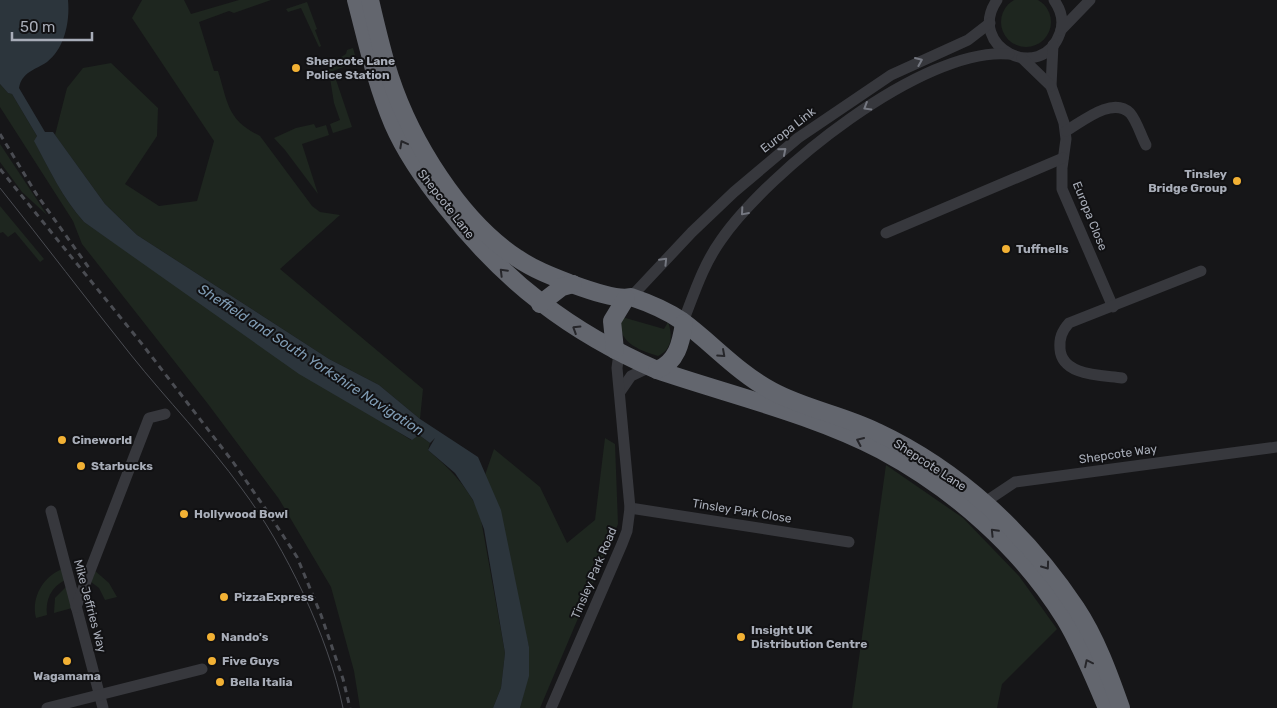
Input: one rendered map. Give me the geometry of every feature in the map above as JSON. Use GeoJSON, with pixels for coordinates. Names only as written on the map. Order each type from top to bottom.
{"type":"FeatureCollection","features":[{"type":"Feature","properties":{"kind":"highway","name":"Shepcote Lane"},"geometry":{"type":"LineString","coordinates":[[356,0],[371,58],[393,125],[432,190],[470,226],[518,258],[572,284],[628,297],[663,310],[684,323],[758,382],[880,450],[933,473]]}},
{"type":"Feature","properties":{"kind":"highway","name":"Shepcote Lane"},"geometry":{"type":"LineString","coordinates":[[370,0],[390,77],[427,159],[457,200],[470,226],[506,276],[540,304],[594,340],[653,369],[878,432],[919,456],[919,466],[933,473],[978,507],[1040,558],[1077,610],[1108,670],[1121,708]]}},
{"type":"Feature","properties":{"kind":"highway"},"geometry":{"type":"LineString","coordinates":[[540,304],[562,287],[572,284]]}},
{"type":"Feature","properties":{"kind":"highway"},"geometry":{"type":"LineString","coordinates":[[617,351],[612,321],[628,297]]}},
{"type":"Feature","properties":{"kind":"highway"},"geometry":{"type":"LineString","coordinates":[[653,369],[666,365],[678,351],[684,323]]}},
{"type":"Feature","properties":{"kind":"highway","name":"Shepcote Lane"},"geometry":{"type":"LineString","coordinates":[[978,507],[990,528],[1029,570],[1065,619],[1089,665],[1107,708]]}},
{"type":"Feature","properties":{"kind":"street"},"geometry":{"type":"LineString","coordinates":[[1054,0],[1061,15],[1061,30]]}},
{"type":"Feature","properties":{"kind":"street"},"geometry":{"type":"LineString","coordinates":[[684,323],[698,281],[720,240],[758,196],[794,163],[861,110],[936,70],[969,59],[997,53],[1022,58],[1039,56],[1053,45],[1061,30],[1090,0]]}},
{"type":"Feature","properties":{"kind":"street"},"geometry":{"type":"LineString","coordinates":[[996,1],[990,23],[995,41],[1009,54]]}},
{"type":"Feature","properties":{"kind":"street","name":"Europa Link"},"geometry":{"type":"LineString","coordinates":[[628,297],[699,226],[798,138],[891,75],[968,40],[990,23]]}},
{"type":"Feature","properties":{"kind":"street","name":"Europa Close"},"geometry":{"type":"LineString","coordinates":[[1053,45],[1051,86],[1066,131],[1062,189],[1113,307]]}},
{"type":"Feature","properties":{"kind":"street","name":"Europa Close"},"geometry":{"type":"LineString","coordinates":[[1022,58],[1051,86]]}},
{"type":"Feature","properties":{"kind":"street"},"geometry":{"type":"LineString","coordinates":[[1066,131],[1105,109],[1119,107],[1130,114],[1146,145]]}},
{"type":"Feature","properties":{"kind":"street"},"geometry":{"type":"LineString","coordinates":[[886,232],[1063,158]]}},
{"type":"Feature","properties":{"kind":"street"},"geometry":{"type":"LineString","coordinates":[[1122,378],[1075,370],[1066,366],[1060,354],[1059,341],[1069,324],[1201,271]]}},
{"type":"Feature","properties":{"kind":"street","name":"Tinsley Park Road"},"geometry":{"type":"LineString","coordinates":[[551,708],[622,544],[628,525],[630,508],[617,351]]}},
{"type":"Feature","properties":{"kind":"street"},"geometry":{"type":"LineString","coordinates":[[620,392],[631,376],[653,369]]}},
{"type":"Feature","properties":{"kind":"street"},"geometry":{"type":"LineString","coordinates":[[76,607],[149,418],[165,414]]}},
{"type":"Feature","properties":{"kind":"street","name":"Shepcote Way"},"geometry":{"type":"LineString","coordinates":[[978,507],[1015,482],[1277,447]]}},
{"type":"Feature","properties":{"kind":"street","name":"Tinsley Park Close"},"geometry":{"type":"LineString","coordinates":[[630,508],[849,542]]}},
{"type":"Feature","properties":{"kind":"street","name":"Mike Jeffries Way"},"geometry":{"type":"LineString","coordinates":[[51,511],[103,708]]}},
{"type":"Feature","properties":{"kind":"street"},"geometry":{"type":"LineString","coordinates":[[47,708],[202,669]]}},
{"type":"Feature","properties":{"kind":"shaded area"},"geometry":{"type":"Polygon","coordinates":[[[1021,-3],[1031,-3],[1044,4],[1051,17],[1051,27],[1044,40],[1031,47],[1021,47],[1012,43],[1005,36],[1001,27],[1001,17],[1005,8],[1012,1],[1021,-3]]]}},
{"type":"Feature","properties":{"kind":"shaded area"},"geometry":{"type":"Polygon","coordinates":[[[142,0],[184,0],[191,14],[239,0],[271,0],[234,13],[229,11],[199,22],[214,71],[218,71],[230,110],[235,117],[241,124],[260,136],[312,206],[320,212],[340,215],[280,269],[423,389],[420,419],[379,385],[329,359],[137,235],[105,204],[55,135],[67,88],[83,68],[111,63],[158,108],[157,136],[125,184],[159,206],[197,201],[214,141],[132,18],[142,0]]]}},
{"type":"Feature","properties":{"kind":"shaded area"},"geometry":{"type":"Polygon","coordinates":[[[307,2],[317,29],[315,30],[321,46],[319,47],[301,8],[288,12],[286,9],[307,2]]]}},
{"type":"Feature","properties":{"kind":"shaded area"},"geometry":{"type":"Polygon","coordinates":[[[353,48],[357,62],[333,71],[352,127],[333,133],[330,124],[340,120],[334,103],[328,65],[346,54],[347,50],[353,48]]]}},
{"type":"Feature","properties":{"kind":"shaded area"},"geometry":{"type":"Polygon","coordinates":[[[0,84],[8,93],[12,94],[37,136],[35,142],[57,183],[69,204],[84,222],[304,373],[411,440],[419,435],[430,443],[428,450],[458,479],[470,495],[480,514],[505,653],[501,688],[493,708],[360,708],[354,671],[331,587],[279,499],[208,404],[82,244],[73,221],[0,107],[0,84]]]}},
{"type":"Feature","properties":{"kind":"shaded area"},"geometry":{"type":"Polygon","coordinates":[[[314,124],[316,128],[326,125],[329,135],[302,144],[318,194],[274,138],[296,128],[314,124]]]}},
{"type":"Feature","properties":{"kind":"shaded area"},"geometry":{"type":"Polygon","coordinates":[[[0,144],[47,215],[22,192],[0,162],[0,144]]]}},
{"type":"Feature","properties":{"kind":"shaded area"},"geometry":{"type":"Polygon","coordinates":[[[0,206],[44,259],[40,262],[15,232],[8,237],[3,232],[0,233],[0,206]]]}},
{"type":"Feature","properties":{"kind":"shaded area"},"geometry":{"type":"Polygon","coordinates":[[[622,317],[664,329],[668,322],[671,332],[669,346],[658,356],[636,347],[625,338],[622,332],[622,317]]]}},
{"type":"Feature","properties":{"kind":"shaded area"},"geometry":{"type":"Polygon","coordinates":[[[605,438],[615,444],[618,524],[540,708],[520,708],[528,676],[529,647],[485,475],[494,449],[540,487],[567,543],[595,520],[605,438]]]}},
{"type":"Feature","properties":{"kind":"shaded area"},"geometry":{"type":"Polygon","coordinates":[[[886,465],[963,518],[1019,576],[1057,629],[1002,684],[997,708],[852,708],[886,465]]]}},
{"type":"Feature","properties":{"kind":"shaded area"},"geometry":{"type":"Polygon","coordinates":[[[62,569],[65,580],[56,586],[50,594],[47,604],[47,615],[36,618],[35,603],[40,589],[49,577],[62,569]]]}},
{"type":"Feature","properties":{"kind":"shaded area"},"geometry":{"type":"Polygon","coordinates":[[[94,570],[109,583],[117,597],[105,600],[99,588],[91,582],[94,570]]]}},
{"type":"Feature","properties":{"kind":"shaded area"},"geometry":{"type":"Polygon","coordinates":[[[67,586],[72,608],[54,613],[55,598],[67,586]]]}},
{"type":"Feature","properties":{"kind":"water","name":"Sheffield and South Yorkshire Navigation"},"geometry":{"type":"Polygon","coordinates":[[[0,0],[68,0],[67,25],[62,42],[47,62],[23,78],[19,88],[45,132],[53,132],[105,204],[137,235],[329,359],[379,385],[420,419],[478,457],[501,510],[529,647],[529,676],[520,708],[493,708],[501,688],[505,653],[484,529],[473,500],[455,473],[428,450],[435,438],[430,443],[419,435],[412,440],[299,374],[84,222],[69,204],[57,183],[34,141],[37,136],[12,94],[8,93],[0,84],[0,0]]]}},
{"type":"Feature","properties":{"kind":"tram line"},"geometry":{"type":"LineString","coordinates":[[0,188],[131,355],[229,472],[258,512],[289,565],[316,623],[336,680],[343,708]]}},
{"type":"Feature","properties":{"kind":"railway"},"geometry":{"type":"LineString","coordinates":[[0,134],[37,195],[89,268]]}},
{"type":"Feature","properties":{"kind":"railway"},"geometry":{"type":"LineString","coordinates":[[0,169],[142,344],[233,462],[297,557],[321,615],[343,679],[350,708]]}},
{"type":"Feature","properties":{"kind":"place","name":"Shepcote Lane Police Station"},"geometry":{"type":"Point","coordinates":[296,68]}},
{"type":"Feature","properties":{"kind":"place","name":"Tinsley Bridge Group"},"geometry":{"type":"Point","coordinates":[1237,181]}},
{"type":"Feature","properties":{"kind":"place","name":"Tuffnells"},"geometry":{"type":"Point","coordinates":[1006,249]}},
{"type":"Feature","properties":{"kind":"place","name":"Cineworld"},"geometry":{"type":"Point","coordinates":[62,440]}},
{"type":"Feature","properties":{"kind":"place","name":"Starbucks"},"geometry":{"type":"Point","coordinates":[81,466]}},
{"type":"Feature","properties":{"kind":"place","name":"Hollywood Bowl"},"geometry":{"type":"Point","coordinates":[184,514]}},
{"type":"Feature","properties":{"kind":"place","name":"PizzaExpress"},"geometry":{"type":"Point","coordinates":[224,597]}},
{"type":"Feature","properties":{"kind":"place","name":"Nando's"},"geometry":{"type":"Point","coordinates":[211,637]}},
{"type":"Feature","properties":{"kind":"place","name":"Insight UK Distribution Centre"},"geometry":{"type":"Point","coordinates":[741,637]}},
{"type":"Feature","properties":{"kind":"place","name":"Wagamama"},"geometry":{"type":"Point","coordinates":[67,661]}},
{"type":"Feature","properties":{"kind":"place","name":"Five Guys"},"geometry":{"type":"Point","coordinates":[212,661]}},
{"type":"Feature","properties":{"kind":"place","name":"Bella Italia"},"geometry":{"type":"Point","coordinates":[220,682]}}]}
